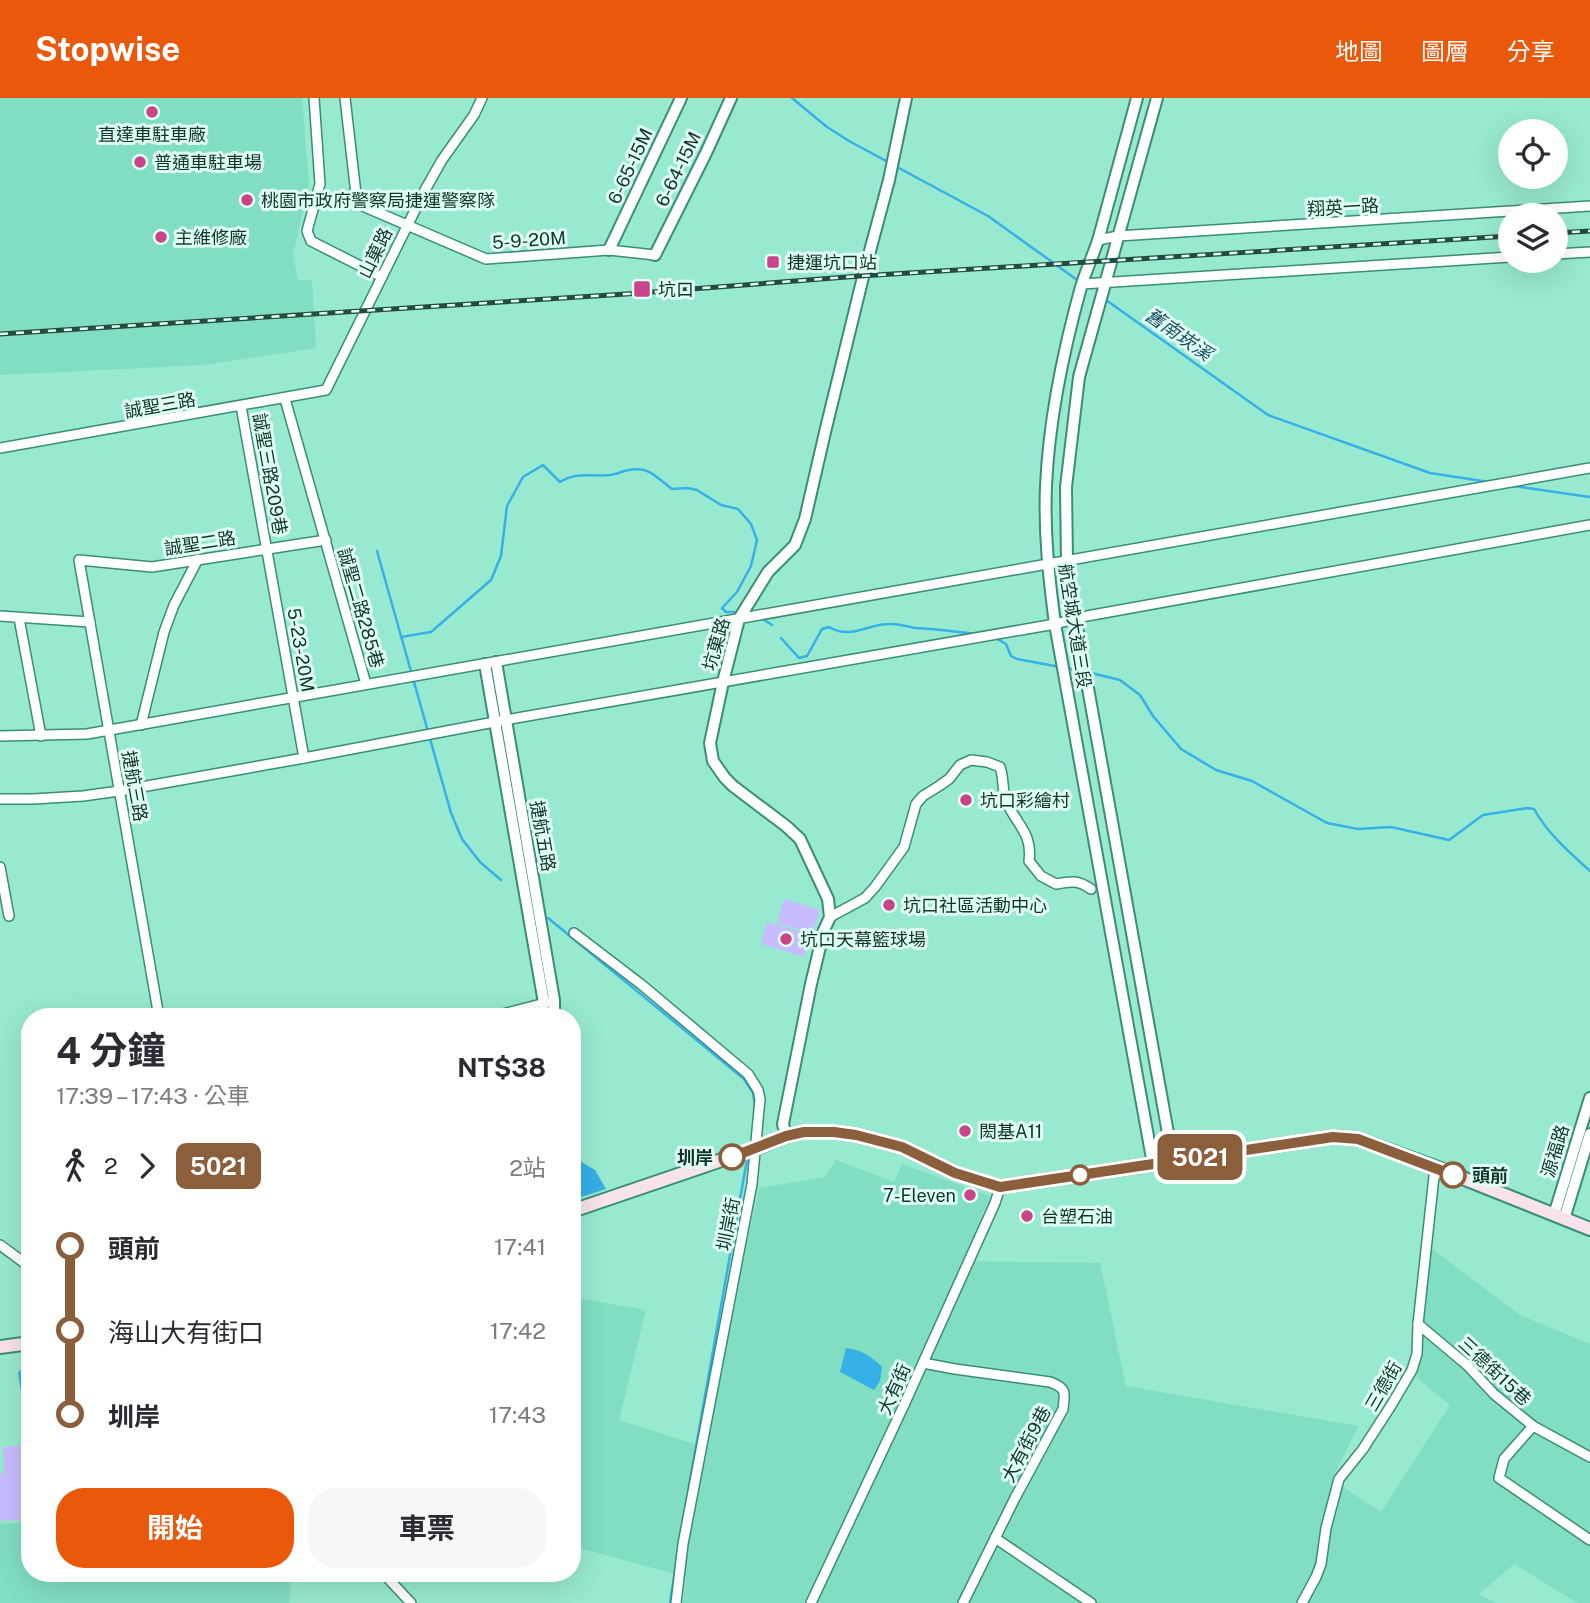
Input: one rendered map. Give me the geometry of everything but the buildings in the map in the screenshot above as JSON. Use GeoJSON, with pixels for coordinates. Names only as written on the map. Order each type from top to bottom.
{"type":"FeatureCollection","features":[{"type":"Feature","properties":{"kind":"main road"},"geometry":{"type":"LineString","coordinates":[[581,1208],[804,1132],[856,1135],[902,1147],[955,1173],[1000,1187],[1333,1137],[1358,1139],[1590,1229]]}},
{"type":"Feature","properties":{"kind":"main road"},"geometry":{"type":"LineString","coordinates":[[0,1347],[21,1344]]}},
{"type":"Feature","properties":{"kind":"street"},"geometry":{"type":"LineString","coordinates":[[314,98],[320,184],[307,231],[311,241],[382,276]]}},
{"type":"Feature","properties":{"kind":"street","name":"5-9-20M"},"geometry":{"type":"LineString","coordinates":[[345,98],[356,194],[365,207],[486,259],[609,250],[655,255]]}},
{"type":"Feature","properties":{"kind":"street","name":"山菓路"},"geometry":{"type":"LineString","coordinates":[[326,390],[407,224],[442,160],[474,115],[482,98]]}},
{"type":"Feature","properties":{"kind":"street","name":"6-65-15M"},"geometry":{"type":"LineString","coordinates":[[609,250],[681,98]]}},
{"type":"Feature","properties":{"kind":"street","name":"6-64-15M"},"geometry":{"type":"LineString","coordinates":[[655,255],[731,98]]}},
{"type":"Feature","properties":{"kind":"street","name":"坑菓路"},"geometry":{"type":"LineString","coordinates":[[830,917],[828,899],[800,839],[733,786],[713,761],[710,743],[739,619],[768,572],[795,545],[806,519],[836,386],[889,180],[906,98]]}},
{"type":"Feature","properties":{"kind":"street","name":"航空城大道三段"},"geometry":{"type":"LineString","coordinates":[[1137,98],[1098,240],[1082,284],[1063,361],[1050,432],[1045,534],[1055,624],[1153,1164]]}},
{"type":"Feature","properties":{"kind":"street","name":"航空城大道三段"},"geometry":{"type":"LineString","coordinates":[[1157,98],[1079,377],[1066,486],[1067,561],[1173,1161]]}},
{"type":"Feature","properties":{"kind":"street","name":"翔英一路"},"geometry":{"type":"LineString","coordinates":[[1098,240],[1118,236],[1590,206]]}},
{"type":"Feature","properties":{"kind":"street"},"geometry":{"type":"LineString","coordinates":[[1568,253],[1590,251]]}},
{"type":"Feature","properties":{"kind":"street"},"geometry":{"type":"LineString","coordinates":[[1082,284],[1498,258]]}},
{"type":"Feature","properties":{"kind":"street","name":"誠聖三路"},"geometry":{"type":"LineString","coordinates":[[0,448],[326,390]]}},
{"type":"Feature","properties":{"kind":"street","name":"誠聖二路285巷"},"geometry":{"type":"LineString","coordinates":[[285,399],[366,684]]}},
{"type":"Feature","properties":{"kind":"street","name":"誠聖三路209巷"},"geometry":{"type":"LineString","coordinates":[[241,407],[267,548]]}},
{"type":"Feature","properties":{"kind":"street"},"geometry":{"type":"LineString","coordinates":[[0,736],[109,731],[1590,468]]}},
{"type":"Feature","properties":{"kind":"street"},"geometry":{"type":"LineString","coordinates":[[0,799],[83,796],[119,790],[1055,624],[1590,525]]}},
{"type":"Feature","properties":{"kind":"street","name":"誠聖二路"},"geometry":{"type":"LineString","coordinates":[[79,560],[152,567],[326,540]]}},
{"type":"Feature","properties":{"kind":"street","name":"5-23-20M"},"geometry":{"type":"LineString","coordinates":[[267,548],[304,758]]}},
{"type":"Feature","properties":{"kind":"street"},"geometry":{"type":"LineString","coordinates":[[141,725],[164,632],[174,605],[198,559]]}},
{"type":"Feature","properties":{"kind":"street","name":"捷航三路"},"geometry":{"type":"LineString","coordinates":[[79,560],[157,1008]]}},
{"type":"Feature","properties":{"kind":"street"},"geometry":{"type":"LineString","coordinates":[[0,616],[90,622]]}},
{"type":"Feature","properties":{"kind":"street"},"geometry":{"type":"LineString","coordinates":[[19,618],[41,736]]}},
{"type":"Feature","properties":{"kind":"street","name":"捷航五路"},"geometry":{"type":"LineString","coordinates":[[491,663],[524,882],[551,1008]]}},
{"type":"Feature","properties":{"kind":"street"},"geometry":{"type":"LineString","coordinates":[[786,1136],[783,1124],[811,984],[824,930],[830,917],[858,902],[875,887],[904,847],[916,804],[923,796],[949,779],[960,765],[971,760],[1000,767],[1005,797],[1028,839],[1029,860],[1041,876],[1056,884],[1082,883],[1091,890]]}},
{"type":"Feature","properties":{"kind":"street"},"geometry":{"type":"LineString","coordinates":[[0,867],[9,916]]}},
{"type":"Feature","properties":{"kind":"street","name":"圳岸街"},"geometry":{"type":"LineString","coordinates":[[574,933],[642,985],[748,1074],[760,1099],[752,1184],[683,1544],[676,1603]]}},
{"type":"Feature","properties":{"kind":"street"},"geometry":{"type":"LineString","coordinates":[[526,1008],[549,1002]]}},
{"type":"Feature","properties":{"kind":"street","name":"捷航五路"},"geometry":{"type":"LineString","coordinates":[[546,1008],[549,1002]]}},
{"type":"Feature","properties":{"kind":"street","name":"源福路"},"geometry":{"type":"LineString","coordinates":[[1559,1217],[1590,1098]]}},
{"type":"Feature","properties":{"kind":"street","name":"源福路"},"geometry":{"type":"LineString","coordinates":[[1559,1217],[1590,1134]]}},
{"type":"Feature","properties":{"kind":"street","name":"三德街"},"geometry":{"type":"LineString","coordinates":[[1301,1603],[1321,1564],[1326,1528],[1339,1479],[1363,1449],[1392,1404],[1412,1370],[1417,1354],[1435,1167]]}},
{"type":"Feature","properties":{"kind":"street","name":"大有街"},"geometry":{"type":"LineString","coordinates":[[811,1603],[923,1363],[1000,1187]]}},
{"type":"Feature","properties":{"kind":"street"},"geometry":{"type":"LineString","coordinates":[[0,1245],[21,1261]]}},
{"type":"Feature","properties":{"kind":"street","name":"三德街15巷"},"geometry":{"type":"LineString","coordinates":[[1418,1324],[1533,1426],[1590,1457]]}},
{"type":"Feature","properties":{"kind":"street","name":"大有街9巷"},"geometry":{"type":"LineString","coordinates":[[923,1363],[1050,1382],[1061,1386],[1065,1394],[1063,1409],[963,1603]]}},
{"type":"Feature","properties":{"kind":"street"},"geometry":{"type":"LineString","coordinates":[[1533,1426],[1504,1460],[1499,1478],[1590,1540]]}},
{"type":"Feature","properties":{"kind":"street"},"geometry":{"type":"LineString","coordinates":[[995,1538],[1091,1603]]}},
{"type":"Feature","properties":{"kind":"street"},"geometry":{"type":"LineString","coordinates":[[391,1582],[411,1603]]}},
{"type":"Feature","properties":{"kind":"shaded area"},"geometry":{"type":"Polygon","coordinates":[[[0,98],[302,98],[309,183],[293,255],[298,280],[312,280],[316,348],[204,365],[0,375],[0,98]]]}},
{"type":"Feature","properties":{"kind":"shaded area"},"geometry":{"type":"Polygon","coordinates":[[[784,899],[820,910],[812,934],[777,923],[784,899]]]}},
{"type":"Feature","properties":{"kind":"shaded area","name":"坑口天幕籃球場"},"geometry":{"type":"Polygon","coordinates":[[[767,922],[811,935],[804,957],[761,944],[767,922]]]}},
{"type":"Feature","properties":{"kind":"shaded area"},"geometry":{"type":"Polygon","coordinates":[[[836,1160],[894,1182],[902,1164],[990,1196],[963,1261],[1100,1263],[1126,1386],[1358,1426],[1332,1480],[1381,1512],[1450,1405],[1417,1378],[1431,1248],[1520,1315],[1590,1344],[1590,1603],[1577,1603],[1514,1564],[1479,1594],[1496,1603],[683,1603],[686,1577],[581,1548],[581,1299],[646,1310],[619,1420],[704,1447],[759,1188],[825,1177],[836,1160]]]}},
{"type":"Feature","properties":{"kind":"shaded area"},"geometry":{"type":"Polygon","coordinates":[[[21,1446],[21,1521],[0,1521],[3,1447],[21,1446]]]}},
{"type":"Feature","properties":{"kind":"shaded area"},"geometry":{"type":"Polygon","coordinates":[[[21,1523],[21,1582],[291,1582],[289,1603],[0,1603],[0,1524],[21,1523]]]}},
{"type":"Feature","properties":{"kind":"water"},"geometry":{"type":"Polygon","coordinates":[[[581,1161],[595,1170],[606,1189],[581,1197],[581,1161]]]}},
{"type":"Feature","properties":{"kind":"water"},"geometry":{"type":"Polygon","coordinates":[[[846,1348],[866,1354],[882,1367],[880,1381],[874,1390],[840,1372],[846,1348]]]}},
{"type":"Feature","properties":{"kind":"water"},"geometry":{"type":"Polygon","coordinates":[[[21,1369],[21,1393],[18,1373],[21,1369]]]}},
{"type":"Feature","properties":{"kind":"waterway","name":"舊南崁溪"},"geometry":{"type":"LineString","coordinates":[[792,98],[827,127],[888,162]]}},
{"type":"Feature","properties":{"kind":"waterway","name":"舊南崁溪"},"geometry":{"type":"LineString","coordinates":[[897,167],[988,216],[1080,282]]}},
{"type":"Feature","properties":{"kind":"waterway","name":"舊南崁溪"},"geometry":{"type":"LineString","coordinates":[[1106,300],[1268,415],[1430,473],[1489,482]]}},
{"type":"Feature","properties":{"kind":"waterway"},"geometry":{"type":"LineString","coordinates":[[401,637],[431,632],[491,580],[501,556],[507,506],[523,477],[543,465],[560,482],[579,475],[610,475],[640,469],[655,475],[672,489],[697,490],[721,505],[738,509],[751,524],[757,540],[751,566],[737,592],[722,608],[726,612],[739,612]]}},
{"type":"Feature","properties":{"kind":"waterway","name":"舊南崁溪"},"geometry":{"type":"LineString","coordinates":[[1513,486],[1590,497]]}},
{"type":"Feature","properties":{"kind":"waterway"},"geometry":{"type":"LineString","coordinates":[[377,551],[451,813],[462,839],[480,862],[501,880]]}},
{"type":"Feature","properties":{"kind":"waterway"},"geometry":{"type":"LineString","coordinates":[[761,618],[772,625]]}},
{"type":"Feature","properties":{"kind":"waterway"},"geometry":{"type":"LineString","coordinates":[[781,638],[799,658],[807,656],[822,629],[829,627],[837,631],[852,632],[892,624],[978,634]]}},
{"type":"Feature","properties":{"kind":"waterway"},"geometry":{"type":"LineString","coordinates":[[994,637],[1006,644],[1011,656],[1017,659],[1060,667]]}},
{"type":"Feature","properties":{"kind":"waterway"},"geometry":{"type":"LineString","coordinates":[[1067,668],[1081,671]]}},
{"type":"Feature","properties":{"kind":"waterway"},"geometry":{"type":"LineString","coordinates":[[1087,672],[1120,680],[1140,695],[1153,716],[1181,749],[1216,770],[1252,781],[1327,823],[1358,829],[1391,827],[1449,840],[1483,815],[1534,809],[1552,835],[1590,871]]}},
{"type":"Feature","properties":{"kind":"waterway"},"geometry":{"type":"LineString","coordinates":[[548,918],[744,1079],[753,1093],[755,1107]]}},
{"type":"Feature","properties":{"kind":"waterway"},"geometry":{"type":"LineString","coordinates":[[683,1520],[748,1154]]}},
{"type":"Feature","properties":{"kind":"waterway"},"geometry":{"type":"LineString","coordinates":[[670,1603],[678,1551]]}},
{"type":"Feature","properties":{"kind":"railway"},"geometry":{"type":"LineString","coordinates":[[1568,232],[1590,231]]}},
{"type":"Feature","properties":{"kind":"railway"},"geometry":{"type":"LineString","coordinates":[[0,334],[626,294],[860,276],[1498,237]]}},
{"type":"Feature","properties":{"kind":"bus line","name":"5021"},"geometry":{"type":"LineString","coordinates":[[732,1157],[786,1136],[804,1132],[834,1132],[902,1147],[955,1173],[1000,1187],[1333,1137],[1358,1139],[1453,1175]]}},
{"type":"Feature","properties":{"kind":"place","name":"直達車駐車廠"},"geometry":{"type":"Point","coordinates":[152,112]}},
{"type":"Feature","properties":{"kind":"place","name":"普通車駐車場"},"geometry":{"type":"Point","coordinates":[140,162]}},
{"type":"Feature","properties":{"kind":"place","name":"桃園市政府警察局捷運警察隊"},"geometry":{"type":"Point","coordinates":[247,200]}},
{"type":"Feature","properties":{"kind":"place","name":"主維修廠"},"geometry":{"type":"Point","coordinates":[161,237]}},
{"type":"Feature","properties":{"kind":"place","name":"捷運坑口站"},"geometry":{"type":"Point","coordinates":[773,262]}},
{"type":"Feature","properties":{"kind":"place","name":"坑口"},"geometry":{"type":"Point","coordinates":[642,289]}},
{"type":"Feature","properties":{"kind":"place","name":"坑口彩繪村"},"geometry":{"type":"Point","coordinates":[966,800]}},
{"type":"Feature","properties":{"kind":"place","name":"坑口社區活動中心"},"geometry":{"type":"Point","coordinates":[889,905]}},
{"type":"Feature","properties":{"kind":"place","name":"坑口天幕籃球場"},"geometry":{"type":"Point","coordinates":[786,939]}},
{"type":"Feature","properties":{"kind":"place","name":"閎基A11"},"geometry":{"type":"Point","coordinates":[965,1131]}},
{"type":"Feature","properties":{"kind":"place","name":"圳岸"},"geometry":{"type":"Point","coordinates":[732,1157]}},
{"type":"Feature","properties":{"kind":"place","name":"頭前"},"geometry":{"type":"Point","coordinates":[1453,1175]}},
{"type":"Feature","properties":{"kind":"place","name":"7-Eleven"},"geometry":{"type":"Point","coordinates":[970,1195]}},
{"type":"Feature","properties":{"kind":"place","name":"台塑石油"},"geometry":{"type":"Point","coordinates":[1027,1216]}}]}
